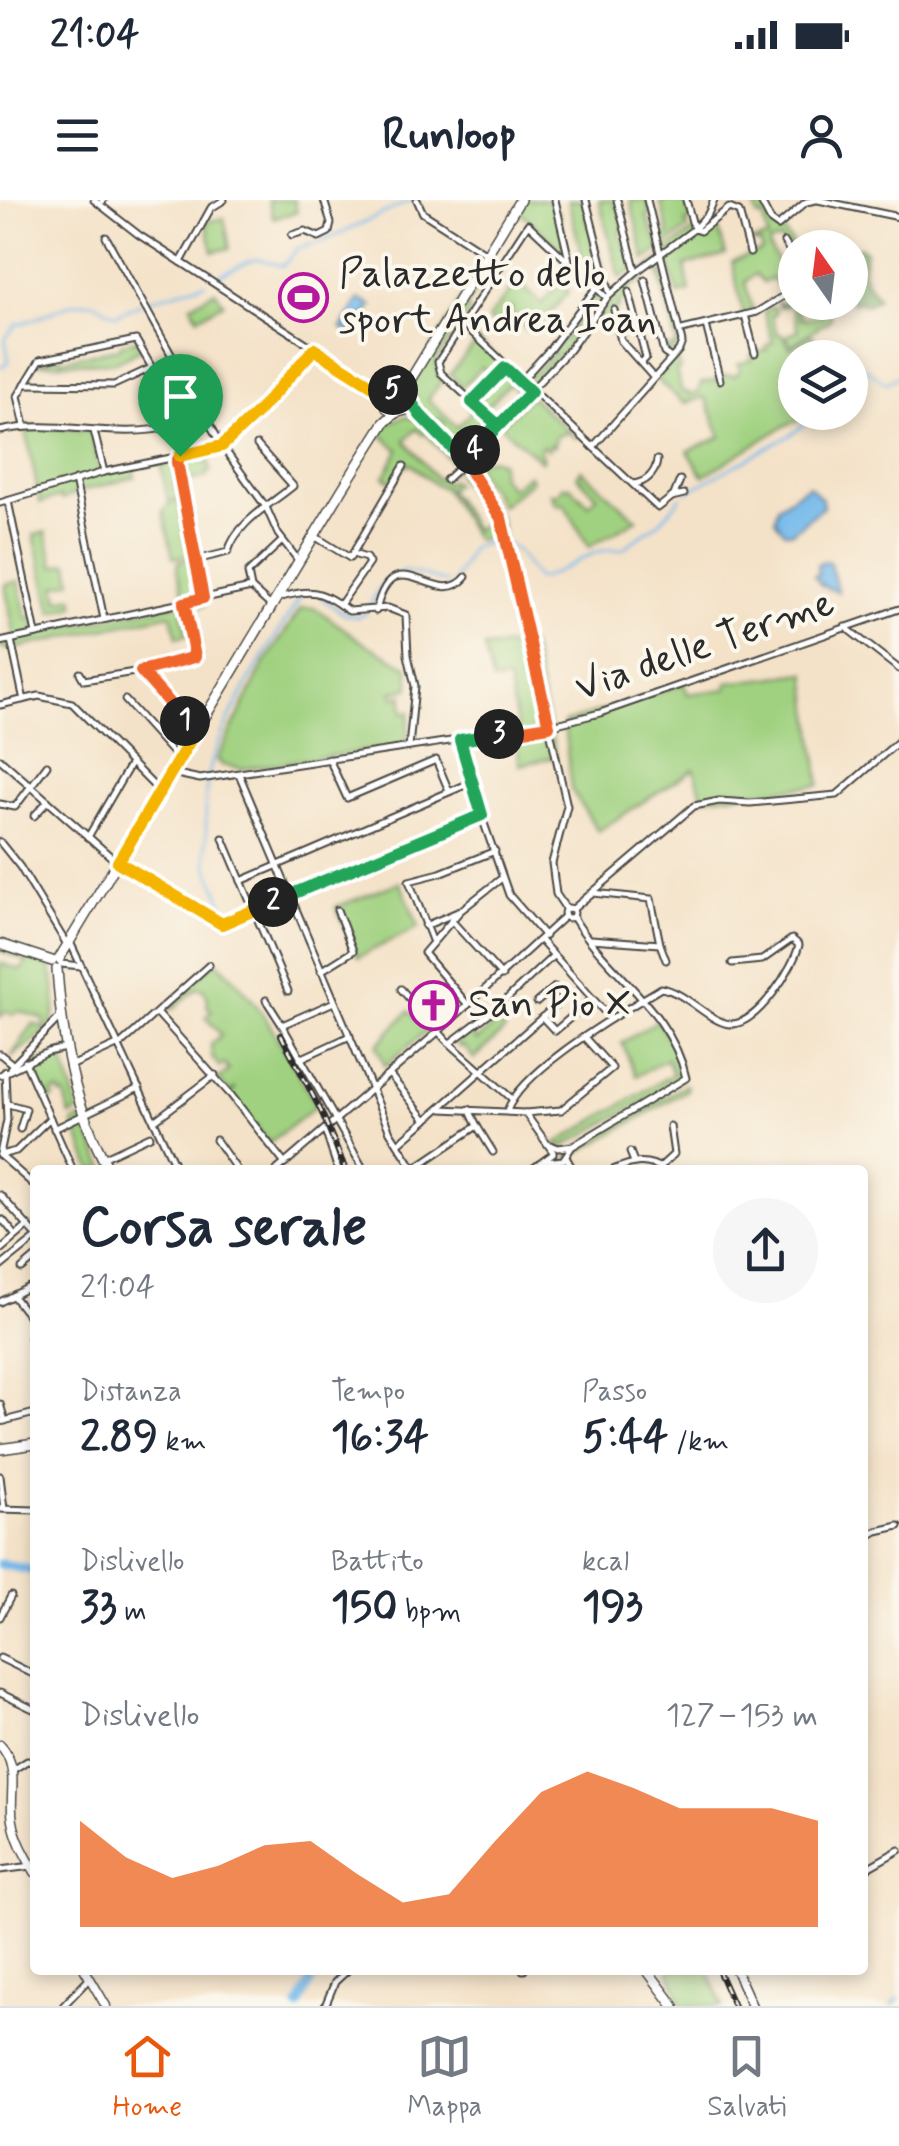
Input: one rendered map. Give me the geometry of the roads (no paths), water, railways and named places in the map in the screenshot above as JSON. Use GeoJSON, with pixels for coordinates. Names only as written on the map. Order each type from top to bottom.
{"type":"FeatureCollection","features":[{"type":"Feature","properties":{"kind":"main road"},"geometry":{"type":"LineString","coordinates":[[106,1165],[82,1116],[64,1036],[57,963],[520,200]]}},
{"type":"Feature","properties":{"kind":"main road"},"geometry":{"type":"LineString","coordinates":[[396,390],[409,382]]}},
{"type":"Feature","properties":{"kind":"main road"},"geometry":{"type":"LineString","coordinates":[[396,390],[398,406]]}},
{"type":"Feature","properties":{"kind":"main road"},"geometry":{"type":"LineString","coordinates":[[396,390],[398,406]]}},
{"type":"Feature","properties":{"kind":"main road"},"geometry":{"type":"LineString","coordinates":[[0,944],[57,963]]}},
{"type":"Feature","properties":{"kind":"main road"},"geometry":{"type":"LineString","coordinates":[[0,1449],[30,1445]]}},
{"type":"Feature","properties":{"kind":"main road"},"geometry":{"type":"LineString","coordinates":[[650,1975],[674,2006]]}},
{"type":"Feature","properties":{"kind":"street"},"geometry":{"type":"LineString","coordinates":[[181,262],[212,208],[224,200]]}},
{"type":"Feature","properties":{"kind":"street"},"geometry":{"type":"LineString","coordinates":[[292,235],[303,231],[319,237],[329,232],[331,221],[324,200]]}},
{"type":"Feature","properties":{"kind":"street"},"geometry":{"type":"LineString","coordinates":[[417,200],[422,213],[485,252]]}},
{"type":"Feature","properties":{"kind":"street"},"geometry":{"type":"LineString","coordinates":[[555,200],[570,264]]}},
{"type":"Feature","properties":{"kind":"street"},"geometry":{"type":"LineString","coordinates":[[586,200],[608,296]]}},
{"type":"Feature","properties":{"kind":"street"},"geometry":{"type":"LineString","coordinates":[[617,200],[636,272]]}},
{"type":"Feature","properties":{"kind":"street"},"geometry":{"type":"LineString","coordinates":[[592,447],[682,342],[648,200]]}},
{"type":"Feature","properties":{"kind":"street"},"geometry":{"type":"LineString","coordinates":[[686,200],[694,229],[700,232],[721,213],[735,209],[741,217],[750,253]]}},
{"type":"Feature","properties":{"kind":"street"},"geometry":{"type":"LineString","coordinates":[[471,472],[474,451],[571,348],[608,296],[694,229],[708,214],[714,200]]}},
{"type":"Feature","properties":{"kind":"street"},"geometry":{"type":"LineString","coordinates":[[760,200],[771,222],[778,226],[806,202],[817,200],[899,217]]}},
{"type":"Feature","properties":{"kind":"street"},"geometry":{"type":"LineString","coordinates":[[101,201],[181,262],[398,406],[420,415],[459,456],[501,518],[566,806],[552,864],[560,904],[670,1037],[686,1078],[540,1165]]}},
{"type":"Feature","properties":{"kind":"street"},"geometry":{"type":"LineString","coordinates":[[497,424],[441,373],[439,358],[528,224],[608,296]]}},
{"type":"Feature","properties":{"kind":"street"},"geometry":{"type":"LineString","coordinates":[[106,237],[222,446],[300,562]]}},
{"type":"Feature","properties":{"kind":"street"},"geometry":{"type":"LineString","coordinates":[[645,280],[664,353],[672,358]]}},
{"type":"Feature","properties":{"kind":"street"},"geometry":{"type":"LineString","coordinates":[[520,382],[596,288]]}},
{"type":"Feature","properties":{"kind":"street"},"geometry":{"type":"LineString","coordinates":[[630,292],[646,358],[641,363]]}},
{"type":"Feature","properties":{"kind":"street"},"geometry":{"type":"LineString","coordinates":[[682,330],[746,315],[778,299]]}},
{"type":"Feature","properties":{"kind":"street"},"geometry":{"type":"LineString","coordinates":[[614,310],[621,340],[653,377]]}},
{"type":"Feature","properties":{"kind":"street"},"geometry":{"type":"LineString","coordinates":[[746,315],[755,353]]}},
{"type":"Feature","properties":{"kind":"street"},"geometry":{"type":"LineString","coordinates":[[462,323],[505,368],[658,508],[684,494]]}},
{"type":"Feature","properties":{"kind":"street"},"geometry":{"type":"LineString","coordinates":[[706,324],[720,380]]}},
{"type":"Feature","properties":{"kind":"street"},"geometry":{"type":"LineString","coordinates":[[25,426],[18,396],[40,360],[136,340],[163,387],[203,598]]}},
{"type":"Feature","properties":{"kind":"street"},"geometry":{"type":"LineString","coordinates":[[36,634],[4,502],[104,472],[222,446],[314,349]]}},
{"type":"Feature","properties":{"kind":"street"},"geometry":{"type":"LineString","coordinates":[[24,384],[114,385],[151,368]]}},
{"type":"Feature","properties":{"kind":"street"},"geometry":{"type":"LineString","coordinates":[[472,402],[505,368]]}},
{"type":"Feature","properties":{"kind":"street"},"geometry":{"type":"LineString","coordinates":[[376,388],[396,390]]}},
{"type":"Feature","properties":{"kind":"street"},"geometry":{"type":"LineString","coordinates":[[398,406],[420,415]]}},
{"type":"Feature","properties":{"kind":"street"},"geometry":{"type":"LineString","coordinates":[[0,432],[25,426],[133,433],[172,426]]}},
{"type":"Feature","properties":{"kind":"street"},"geometry":{"type":"LineString","coordinates":[[94,431],[104,472]]}},
{"type":"Feature","properties":{"kind":"street"},"geometry":{"type":"LineString","coordinates":[[196,560],[228,552],[232,539],[294,486],[258,445]]}},
{"type":"Feature","properties":{"kind":"street"},"geometry":{"type":"LineString","coordinates":[[452,448],[474,451]]}},
{"type":"Feature","properties":{"kind":"street"},"geometry":{"type":"LineString","coordinates":[[459,456],[464,449]]}},
{"type":"Feature","properties":{"kind":"street"},"geometry":{"type":"LineString","coordinates":[[633,484],[648,478],[657,460]]}},
{"type":"Feature","properties":{"kind":"street"},"geometry":{"type":"LineString","coordinates":[[446,480],[464,464],[474,463]]}},
{"type":"Feature","properties":{"kind":"street"},"geometry":{"type":"LineString","coordinates":[[315,536],[350,558],[404,466]]}},
{"type":"Feature","properties":{"kind":"street"},"geometry":{"type":"LineString","coordinates":[[75,480],[104,620]]}},
{"type":"Feature","properties":{"kind":"street"},"geometry":{"type":"LineString","coordinates":[[672,498],[680,480]]}},
{"type":"Feature","properties":{"kind":"street"},"geometry":{"type":"LineString","coordinates":[[251,588],[248,573],[282,540]]}},
{"type":"Feature","properties":{"kind":"street"},"geometry":{"type":"LineString","coordinates":[[340,604],[369,563],[366,558],[352,554]]}},
{"type":"Feature","properties":{"kind":"street"},"geometry":{"type":"LineString","coordinates":[[371,611],[383,587],[400,575],[448,588],[458,586],[466,577]]}},
{"type":"Feature","properties":{"kind":"street"},"geometry":{"type":"LineString","coordinates":[[0,642],[251,588],[275,602],[302,590],[326,594],[349,611],[390,609],[406,615],[408,620],[408,656],[415,686],[409,747]]}},
{"type":"Feature","properties":{"kind":"street"},"geometry":{"type":"LineString","coordinates":[[80,673],[84,680],[195,657],[184,603]]}},
{"type":"Feature","properties":{"kind":"street","name":"Via delle Terme"},"geometry":{"type":"LineString","coordinates":[[172,773],[200,779],[549,726],[600,713],[899,609]]}},
{"type":"Feature","properties":{"kind":"street"},"geometry":{"type":"LineString","coordinates":[[845,627],[899,670]]}},
{"type":"Feature","properties":{"kind":"street"},"geometry":{"type":"LineString","coordinates":[[11,640],[23,697]]}},
{"type":"Feature","properties":{"kind":"street"},"geometry":{"type":"LineString","coordinates":[[141,671],[195,732]]}},
{"type":"Feature","properties":{"kind":"street"},"geometry":{"type":"LineString","coordinates":[[0,705],[39,696],[72,703],[159,791]]}},
{"type":"Feature","properties":{"kind":"street"},"geometry":{"type":"LineString","coordinates":[[125,700],[179,760]]}},
{"type":"Feature","properties":{"kind":"street"},"geometry":{"type":"LineString","coordinates":[[460,740],[470,783],[509,895],[554,956],[611,1019]]}},
{"type":"Feature","properties":{"kind":"street"},"geometry":{"type":"LineString","coordinates":[[283,1165],[694,806],[719,801],[750,803],[837,795],[899,741]]}},
{"type":"Feature","properties":{"kind":"street"},"geometry":{"type":"LineString","coordinates":[[0,759],[118,862],[222,924],[482,815]]}},
{"type":"Feature","properties":{"kind":"street"},"geometry":{"type":"LineString","coordinates":[[330,759],[347,798],[436,760],[449,792]]}},
{"type":"Feature","properties":{"kind":"street"},"geometry":{"type":"LineString","coordinates":[[88,837],[131,762]]}},
{"type":"Feature","properties":{"kind":"street"},"geometry":{"type":"LineString","coordinates":[[0,804],[16,807],[47,765]]}},
{"type":"Feature","properties":{"kind":"street"},"geometry":{"type":"LineString","coordinates":[[238,774],[372,1090],[410,1165]]}},
{"type":"Feature","properties":{"kind":"street"},"geometry":{"type":"LineString","coordinates":[[241,881],[470,783]]}},
{"type":"Feature","properties":{"kind":"street"},"geometry":{"type":"LineString","coordinates":[[34,816],[48,801]]}},
{"type":"Feature","properties":{"kind":"street"},"geometry":{"type":"LineString","coordinates":[[222,838],[288,992]]}},
{"type":"Feature","properties":{"kind":"street"},"geometry":{"type":"LineString","coordinates":[[0,842],[69,944],[175,1165]]}},
{"type":"Feature","properties":{"kind":"street"},"geometry":{"type":"LineString","coordinates":[[432,940],[409,880],[440,873],[495,851]]}},
{"type":"Feature","properties":{"kind":"street"},"geometry":{"type":"LineString","coordinates":[[468,1005],[424,951],[451,920],[504,877]]}},
{"type":"Feature","properties":{"kind":"street"},"geometry":{"type":"LineString","coordinates":[[593,893],[651,899],[666,960]]}},
{"type":"Feature","properties":{"kind":"street"},"geometry":{"type":"LineString","coordinates":[[321,972],[354,951],[337,910]]}},
{"type":"Feature","properties":{"kind":"street"},"geometry":{"type":"LineString","coordinates":[[424,926],[460,912]]}},
{"type":"Feature","properties":{"kind":"street"},"geometry":{"type":"LineString","coordinates":[[451,920],[502,976]]}},
{"type":"Feature","properties":{"kind":"street"},"geometry":{"type":"LineString","coordinates":[[590,939],[660,944]]}},
{"type":"Feature","properties":{"kind":"street"},"geometry":{"type":"LineString","coordinates":[[507,1112],[511,1098],[584,1037],[661,988],[726,1023],[738,1022],[772,996],[800,945],[792,939],[762,960],[732,963]]}},
{"type":"Feature","properties":{"kind":"street"},"geometry":{"type":"LineString","coordinates":[[450,1043],[499,1006],[554,956]]}},
{"type":"Feature","properties":{"kind":"street"},"geometry":{"type":"LineString","coordinates":[[57,963],[80,966]]}},
{"type":"Feature","properties":{"kind":"street"},"geometry":{"type":"LineString","coordinates":[[70,1066],[119,1045],[209,965]]}},
{"type":"Feature","properties":{"kind":"street"},"geometry":{"type":"LineString","coordinates":[[398,1144],[564,998],[555,987],[537,1002]]}},
{"type":"Feature","properties":{"kind":"street"},"geometry":{"type":"LineString","coordinates":[[400,989],[450,1043],[511,1098]]}},
{"type":"Feature","properties":{"kind":"street"},"geometry":{"type":"LineString","coordinates":[[542,1017],[555,1031],[592,998]]}},
{"type":"Feature","properties":{"kind":"street"},"geometry":{"type":"LineString","coordinates":[[266,1000],[361,1165]]}},
{"type":"Feature","properties":{"kind":"street"},"geometry":{"type":"LineString","coordinates":[[282,1025],[334,1002]]}},
{"type":"Feature","properties":{"kind":"street"},"geometry":{"type":"LineString","coordinates":[[157,1014],[215,1075],[278,1165]]}},
{"type":"Feature","properties":{"kind":"street"},"geometry":{"type":"LineString","coordinates":[[7,1069],[62,1015]]}},
{"type":"Feature","properties":{"kind":"street"},"geometry":{"type":"LineString","coordinates":[[47,1033],[64,1036]]}},
{"type":"Feature","properties":{"kind":"street"},"geometry":{"type":"LineString","coordinates":[[300,1059],[350,1036]]}},
{"type":"Feature","properties":{"kind":"street"},"geometry":{"type":"LineString","coordinates":[[442,1109],[561,1110],[612,1068],[584,1037]]}},
{"type":"Feature","properties":{"kind":"street"},"geometry":{"type":"LineString","coordinates":[[7,1069],[66,1048]]}},
{"type":"Feature","properties":{"kind":"street"},"geometry":{"type":"LineString","coordinates":[[0,1054],[7,1069],[8,1104],[0,1155]]}},
{"type":"Feature","properties":{"kind":"street"},"geometry":{"type":"LineString","coordinates":[[25,1062],[71,1165]]}},
{"type":"Feature","properties":{"kind":"street"},"geometry":{"type":"LineString","coordinates":[[389,1074],[426,1120]]}},
{"type":"Feature","properties":{"kind":"street"},"geometry":{"type":"LineString","coordinates":[[154,1121],[215,1075]]}},
{"type":"Feature","properties":{"kind":"street"},"geometry":{"type":"LineString","coordinates":[[54,1129],[139,1088]]}},
{"type":"Feature","properties":{"kind":"street"},"geometry":{"type":"LineString","coordinates":[[8,1104],[26,1109],[20,1129]]}},
{"type":"Feature","properties":{"kind":"street"},"geometry":{"type":"LineString","coordinates":[[470,1109],[493,1152]]}},
{"type":"Feature","properties":{"kind":"street"},"geometry":{"type":"LineString","coordinates":[[525,1112],[568,1165]]}},
{"type":"Feature","properties":{"kind":"street"},"geometry":{"type":"LineString","coordinates":[[0,1155],[16,1151],[50,1118]]}},
{"type":"Feature","properties":{"kind":"street"},"geometry":{"type":"LineString","coordinates":[[23,1119],[37,1130]]}},
{"type":"Feature","properties":{"kind":"street"},"geometry":{"type":"LineString","coordinates":[[420,1165],[478,1126]]}},
{"type":"Feature","properties":{"kind":"street"},"geometry":{"type":"LineString","coordinates":[[665,1165],[674,1154],[670,1126]]}},
{"type":"Feature","properties":{"kind":"street"},"geometry":{"type":"LineString","coordinates":[[324,1130],[336,1165]]}},
{"type":"Feature","properties":{"kind":"street"},"geometry":{"type":"LineString","coordinates":[[102,1158],[150,1136]]}},
{"type":"Feature","properties":{"kind":"street"},"geometry":{"type":"LineString","coordinates":[[216,1140],[234,1165]]}},
{"type":"Feature","properties":{"kind":"street"},"geometry":{"type":"LineString","coordinates":[[630,1152],[634,1162]]}},
{"type":"Feature","properties":{"kind":"street"},"geometry":{"type":"LineString","coordinates":[[0,1155],[30,1182]]}},
{"type":"Feature","properties":{"kind":"street"},"geometry":{"type":"LineString","coordinates":[[626,1165],[655,1165]]}},
{"type":"Feature","properties":{"kind":"street"},"geometry":{"type":"LineString","coordinates":[[0,1194],[30,1229]]}},
{"type":"Feature","properties":{"kind":"street"},"geometry":{"type":"LineString","coordinates":[[1,1221],[16,1236]]}},
{"type":"Feature","properties":{"kind":"street"},"geometry":{"type":"LineString","coordinates":[[0,1250],[16,1236],[30,1232]]}},
{"type":"Feature","properties":{"kind":"street"},"geometry":{"type":"LineString","coordinates":[[0,1267],[30,1233]]}},
{"type":"Feature","properties":{"kind":"street"},"geometry":{"type":"LineString","coordinates":[[22,1269],[30,1262]]}},
{"type":"Feature","properties":{"kind":"street"},"geometry":{"type":"LineString","coordinates":[[0,1302],[30,1287]]}},
{"type":"Feature","properties":{"kind":"street"},"geometry":{"type":"LineString","coordinates":[[13,1296],[30,1318]]}},
{"type":"Feature","properties":{"kind":"street"},"geometry":{"type":"LineString","coordinates":[[0,1404],[2,1421],[30,1415]]}},
{"type":"Feature","properties":{"kind":"street"},"geometry":{"type":"LineString","coordinates":[[0,1476],[2,1509],[30,1510]]}},
{"type":"Feature","properties":{"kind":"street"},"geometry":{"type":"LineString","coordinates":[[868,1536],[899,1526]]}},
{"type":"Feature","properties":{"kind":"street"},"geometry":{"type":"LineString","coordinates":[[0,1617],[11,1596]]}},
{"type":"Feature","properties":{"kind":"street"},"geometry":{"type":"LineString","coordinates":[[0,1658],[30,1673]]}},
{"type":"Feature","properties":{"kind":"street"},"geometry":{"type":"LineString","coordinates":[[0,1693],[30,1708]]}},
{"type":"Feature","properties":{"kind":"street"},"geometry":{"type":"LineString","coordinates":[[0,1746],[13,1770],[14,1826],[30,1862]]}},
{"type":"Feature","properties":{"kind":"street"},"geometry":{"type":"LineString","coordinates":[[13,1770],[30,1761]]}},
{"type":"Feature","properties":{"kind":"street"},"geometry":{"type":"LineString","coordinates":[[868,1870],[899,1850]]}},
{"type":"Feature","properties":{"kind":"street"},"geometry":{"type":"LineString","coordinates":[[0,1870],[30,1869]]}},
{"type":"Feature","properties":{"kind":"street"},"geometry":{"type":"LineString","coordinates":[[65,2005],[87,1975]]}},
{"type":"Feature","properties":{"kind":"street"},"geometry":{"type":"LineString","coordinates":[[89,1975],[106,2006]]}},
{"type":"Feature","properties":{"kind":"street"},"geometry":{"type":"LineString","coordinates":[[325,2006],[335,1982],[343,1975]]}},
{"type":"Feature","properties":{"kind":"street"},"geometry":{"type":"LineString","coordinates":[[738,1975],[752,2006]]}},
{"type":"Feature","properties":{"kind":"water"},"geometry":{"type":"Polygon","coordinates":[[[359,299],[372,306],[353,335],[342,328],[359,299]]]}},
{"type":"Feature","properties":{"kind":"water"},"geometry":{"type":"Polygon","coordinates":[[[809,485],[822,499],[823,507],[792,532],[785,532],[775,520],[778,506],[809,485]]]}},
{"type":"Feature","properties":{"kind":"water"},"geometry":{"type":"Polygon","coordinates":[[[830,563],[838,592],[822,586],[814,576],[818,575],[817,565],[830,563]]]}},
{"type":"Feature","properties":{"kind":"waterway"},"geometry":{"type":"LineString","coordinates":[[218,276],[252,260],[283,266],[297,249],[324,241],[412,200]]}},
{"type":"Feature","properties":{"kind":"waterway"},"geometry":{"type":"LineString","coordinates":[[146,301],[205,283]]}},
{"type":"Feature","properties":{"kind":"waterway"},"geometry":{"type":"LineString","coordinates":[[0,367],[9,362],[5,339],[17,324],[75,303],[95,303],[116,315],[140,304]]}},
{"type":"Feature","properties":{"kind":"waterway"},"geometry":{"type":"LineString","coordinates":[[868,370],[886,383],[899,376]]}},
{"type":"Feature","properties":{"kind":"waterway"},"geometry":{"type":"LineString","coordinates":[[687,492],[797,430]]}},
{"type":"Feature","properties":{"kind":"waterway"},"geometry":{"type":"LineString","coordinates":[[454,582],[471,548],[500,538],[517,551],[537,579],[589,555],[621,550],[661,521],[681,497]]}},
{"type":"Feature","properties":{"kind":"waterway"},"geometry":{"type":"LineString","coordinates":[[370,606],[385,581],[401,572],[447,583]]}},
{"type":"Feature","properties":{"kind":"waterway"},"geometry":{"type":"LineString","coordinates":[[222,921],[222,901],[206,854],[210,769],[243,691],[301,596]]}},
{"type":"Feature","properties":{"kind":"waterway"},"geometry":{"type":"LineString","coordinates":[[322,598],[344,614],[357,617],[367,613]]}},
{"type":"Feature","properties":{"kind":"waterway"},"geometry":{"type":"LineString","coordinates":[[0,1564],[30,1570]]}},
{"type":"Feature","properties":{"kind":"waterway"},"geometry":{"type":"LineString","coordinates":[[299,2006],[314,1975]]}},
{"type":"Feature","properties":{"kind":"waterway"},"geometry":{"type":"LineString","coordinates":[[892,2006],[899,1998]]}},
{"type":"Feature","properties":{"kind":"railway"},"geometry":{"type":"LineString","coordinates":[[281,1035],[344,1165]]}},
{"type":"Feature","properties":{"kind":"railway"},"geometry":{"type":"LineString","coordinates":[[720,1975],[734,2006]]}},
{"type":"Feature","properties":{"kind":"place","name":"Palazzetto dello sport Andrea Ioan"},"geometry":{"type":"Point","coordinates":[304,298]}},
{"type":"Feature","properties":{"kind":"place","name":"San Pio X"},"geometry":{"type":"Point","coordinates":[433,1005]}}]}
